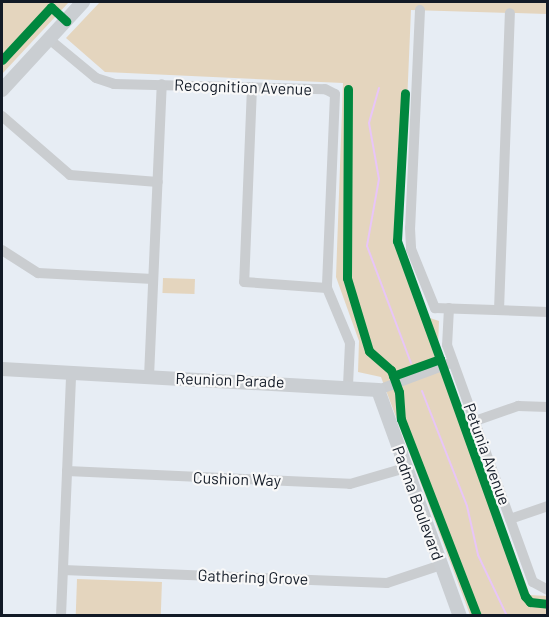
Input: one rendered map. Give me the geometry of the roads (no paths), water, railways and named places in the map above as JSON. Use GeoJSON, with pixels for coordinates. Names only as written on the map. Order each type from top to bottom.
{"type":"FeatureCollection","features":[{"type":"Feature","properties":{"kind":"street"},"geometry":{"type":"LineString","coordinates":[[2,90],[83,2]]}},
{"type":"Feature","properties":{"kind":"street"},"geometry":{"type":"LineString","coordinates":[[420,10],[411,249],[435,308],[548,312]]}},
{"type":"Feature","properties":{"kind":"street"},"geometry":{"type":"LineString","coordinates":[[499,310],[510,13]]}},
{"type":"Feature","properties":{"kind":"street","name":"Recognition Avenue"},"geometry":{"type":"LineString","coordinates":[[49,39],[96,78],[335,94],[327,288],[350,343],[348,386]]}},
{"type":"Feature","properties":{"kind":"street"},"geometry":{"type":"LineString","coordinates":[[149,377],[162,84]]}},
{"type":"Feature","properties":{"kind":"street"},"geometry":{"type":"LineString","coordinates":[[252,87],[244,282],[327,288]]}},
{"type":"Feature","properties":{"kind":"street"},"geometry":{"type":"LineString","coordinates":[[2,116],[70,176],[158,182]]}},
{"type":"Feature","properties":{"kind":"street"},"geometry":{"type":"LineString","coordinates":[[2,250],[38,273],[153,279]]}},
{"type":"Feature","properties":{"kind":"street","name":"Petunia Avenue"},"geometry":{"type":"LineString","coordinates":[[448,308],[447,345],[453,362],[535,586],[548,590]]}},
{"type":"Feature","properties":{"kind":"street","name":"Reunion Parade"},"geometry":{"type":"LineString","coordinates":[[2,369],[348,386],[378,390],[453,362]]}},
{"type":"Feature","properties":{"kind":"street"},"geometry":{"type":"LineString","coordinates":[[61,615],[70,374]]}},
{"type":"Feature","properties":{"kind":"street","name":"Padma Boulevard"},"geometry":{"type":"LineString","coordinates":[[378,390],[459,615]]}},
{"type":"Feature","properties":{"kind":"street"},"geometry":{"type":"LineString","coordinates":[[475,421],[518,406],[548,408]]}},
{"type":"Feature","properties":{"kind":"street","name":"Cushion Way"},"geometry":{"type":"LineString","coordinates":[[67,471],[350,484],[405,468]]}},
{"type":"Feature","properties":{"kind":"street"},"geometry":{"type":"LineString","coordinates":[[510,519],[548,506]]}},
{"type":"Feature","properties":{"kind":"street","name":"Gathering Grove"},"geometry":{"type":"LineString","coordinates":[[63,570],[387,583],[441,566]]}},
{"type":"Feature","properties":{"kind":"waterway"},"geometry":{"type":"LineString","coordinates":[[379,88],[369,123],[379,179],[367,246],[411,363]]}},
{"type":"Feature","properties":{"kind":"waterway"},"geometry":{"type":"LineString","coordinates":[[422,391],[467,506],[478,555],[507,616]]}}]}
